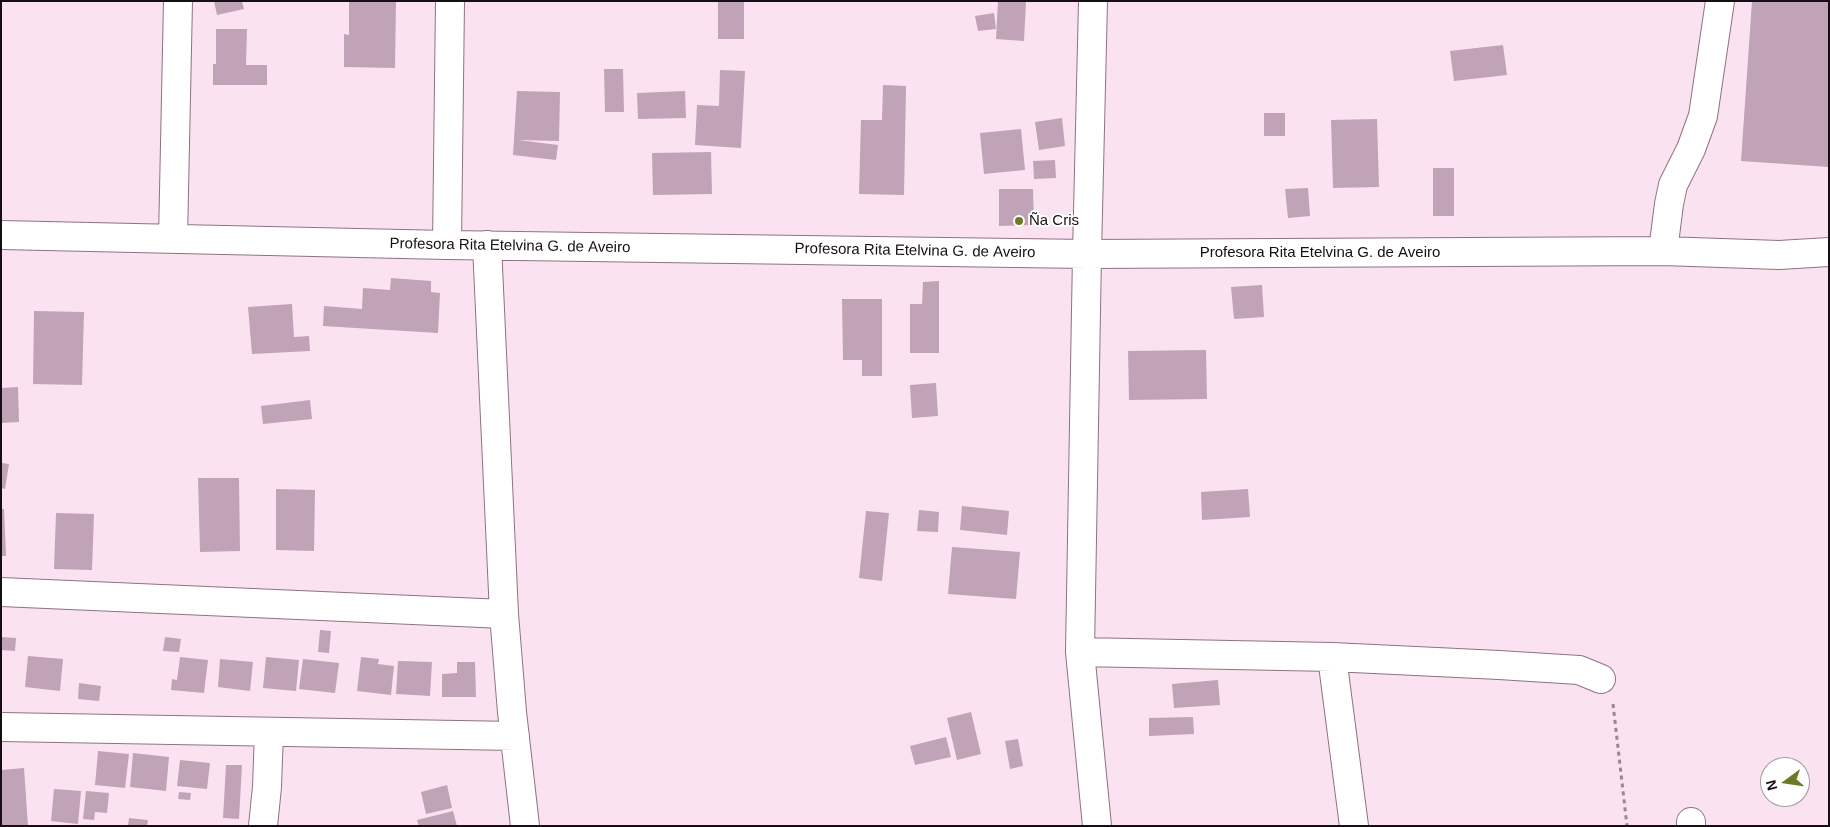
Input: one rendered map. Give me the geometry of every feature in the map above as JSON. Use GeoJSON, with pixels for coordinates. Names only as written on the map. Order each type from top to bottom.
{"type":"FeatureCollection","features":[{"type":"Feature","properties":{"kind":"street"},"geometry":{"type":"LineString","coordinates":[[173,239],[178,1]]}},
{"type":"Feature","properties":{"kind":"street"},"geometry":{"type":"LineString","coordinates":[[447,245],[450,1]]}},
{"type":"Feature","properties":{"kind":"street"},"geometry":{"type":"LineString","coordinates":[[1093,1],[1080,652],[1097,826]]}},
{"type":"Feature","properties":{"kind":"street"},"geometry":{"type":"LineString","coordinates":[[1663,251],[1673,185],[1691,150],[1704,116],[1720,1]]}},
{"type":"Feature","properties":{"kind":"street","name":"Profesora Rita Etelvina G. de Aveiro"},"geometry":{"type":"LineString","coordinates":[[1,235],[447,245],[1087,254],[1663,251],[1778,255],[1829,252]]}},
{"type":"Feature","properties":{"kind":"street"},"geometry":{"type":"LineString","coordinates":[[487,245],[504,614],[515,736],[526,826]]}},
{"type":"Feature","properties":{"kind":"street"},"geometry":{"type":"LineString","coordinates":[[1,592],[504,614]]}},
{"type":"Feature","properties":{"kind":"street"},"geometry":{"type":"LineString","coordinates":[[1080,652],[1332,657],[1579,670],[1601,679]]}},
{"type":"Feature","properties":{"kind":"street"},"geometry":{"type":"LineString","coordinates":[[1332,657],[1354,826]]}},
{"type":"Feature","properties":{"kind":"street"},"geometry":{"type":"LineString","coordinates":[[1,727],[515,736]]}},
{"type":"Feature","properties":{"kind":"street"},"geometry":{"type":"LineString","coordinates":[[263,826],[267,787],[269,732]]}},
{"type":"Feature","properties":{"kind":"path"},"geometry":{"type":"LineString","coordinates":[[1601,679],[1614,707],[1628,826]]}},
{"type":"Feature","properties":{"kind":"building"},"geometry":{"type":"Polygon","coordinates":[[[214,1],[242,1],[244,9],[217,15],[214,1]]]}},
{"type":"Feature","properties":{"kind":"building"},"geometry":{"type":"Polygon","coordinates":[[[349,1],[396,1],[395,68],[344,67],[344,34],[349,35],[349,1]]]}},
{"type":"Feature","properties":{"kind":"building"},"geometry":{"type":"Polygon","coordinates":[[[998,1],[1026,1],[1024,41],[996,39],[998,1]]]}},
{"type":"Feature","properties":{"kind":"building"},"geometry":{"type":"Polygon","coordinates":[[[1752,1],[1829,1],[1829,167],[1741,161],[1752,1]]]}},
{"type":"Feature","properties":{"kind":"building"},"geometry":{"type":"Polygon","coordinates":[[[718,2],[744,2],[744,39],[718,39],[718,2]]]}},
{"type":"Feature","properties":{"kind":"building"},"geometry":{"type":"Polygon","coordinates":[[[994,13],[996,29],[978,31],[975,16],[994,13]]]}},
{"type":"Feature","properties":{"kind":"building"},"geometry":{"type":"Polygon","coordinates":[[[216,29],[247,29],[246,65],[267,65],[267,85],[213,85],[213,64],[216,64],[216,29]]]}},
{"type":"Feature","properties":{"kind":"building"},"geometry":{"type":"Polygon","coordinates":[[[1503,45],[1507,75],[1454,81],[1450,51],[1503,45]]]}},
{"type":"Feature","properties":{"kind":"building"},"geometry":{"type":"Polygon","coordinates":[[[604,69],[623,69],[624,112],[605,112],[604,69]]]}},
{"type":"Feature","properties":{"kind":"building"},"geometry":{"type":"Polygon","coordinates":[[[720,70],[745,71],[741,148],[695,145],[697,105],[719,106],[720,70]]]}},
{"type":"Feature","properties":{"kind":"building"},"geometry":{"type":"Polygon","coordinates":[[[883,85],[906,86],[904,195],[859,194],[861,120],[882,120],[883,85]]]}},
{"type":"Feature","properties":{"kind":"building"},"geometry":{"type":"Polygon","coordinates":[[[517,91],[560,92],[559,141],[518,140],[558,145],[556,160],[513,155],[517,91]]]}},
{"type":"Feature","properties":{"kind":"building"},"geometry":{"type":"Polygon","coordinates":[[[685,91],[686,118],[638,119],[637,93],[685,91]]]}},
{"type":"Feature","properties":{"kind":"building"},"geometry":{"type":"Polygon","coordinates":[[[1264,113],[1285,113],[1285,136],[1264,136],[1264,113]]]}},
{"type":"Feature","properties":{"kind":"building"},"geometry":{"type":"Polygon","coordinates":[[[1062,118],[1065,146],[1039,150],[1035,122],[1062,118]]]}},
{"type":"Feature","properties":{"kind":"building"},"geometry":{"type":"Polygon","coordinates":[[[1377,119],[1379,187],[1333,188],[1331,120],[1377,119]]]}},
{"type":"Feature","properties":{"kind":"building"},"geometry":{"type":"Polygon","coordinates":[[[1021,129],[1025,170],[984,174],[980,133],[1021,129]]]}},
{"type":"Feature","properties":{"kind":"building"},"geometry":{"type":"Polygon","coordinates":[[[711,152],[712,194],[653,195],[652,153],[711,152]]]}},
{"type":"Feature","properties":{"kind":"building"},"geometry":{"type":"Polygon","coordinates":[[[1055,160],[1056,178],[1034,179],[1033,161],[1055,160]]]}},
{"type":"Feature","properties":{"kind":"building"},"geometry":{"type":"Polygon","coordinates":[[[1433,168],[1454,168],[1454,216],[1433,216],[1433,168]]]}},
{"type":"Feature","properties":{"kind":"building"},"geometry":{"type":"Polygon","coordinates":[[[1308,188],[1310,216],[1288,218],[1285,189],[1308,188]]]}},
{"type":"Feature","properties":{"kind":"building"},"geometry":{"type":"Polygon","coordinates":[[[999,189],[1033,189],[1034,225],[999,226],[999,189]]]}},
{"type":"Feature","properties":{"kind":"building"},"geometry":{"type":"Polygon","coordinates":[[[391,278],[431,281],[431,292],[440,293],[438,333],[323,326],[324,306],[362,309],[363,288],[390,290],[391,278]]]}},
{"type":"Feature","properties":{"kind":"building"},"geometry":{"type":"Polygon","coordinates":[[[939,281],[939,353],[910,353],[910,304],[922,304],[923,282],[939,281]]]}},
{"type":"Feature","properties":{"kind":"building"},"geometry":{"type":"Polygon","coordinates":[[[1262,285],[1264,317],[1234,319],[1231,287],[1262,285]]]}},
{"type":"Feature","properties":{"kind":"building"},"geometry":{"type":"Polygon","coordinates":[[[842,299],[882,299],[882,376],[862,376],[862,360],[843,360],[842,299]]]}},
{"type":"Feature","properties":{"kind":"building"},"geometry":{"type":"Polygon","coordinates":[[[292,304],[294,337],[309,336],[310,351],[252,354],[248,307],[292,304]]]}},
{"type":"Feature","properties":{"kind":"building"},"geometry":{"type":"Polygon","coordinates":[[[34,311],[84,312],[82,385],[33,384],[34,311]]]}},
{"type":"Feature","properties":{"kind":"building"},"geometry":{"type":"Polygon","coordinates":[[[1206,350],[1207,399],[1129,400],[1128,351],[1206,350]]]}},
{"type":"Feature","properties":{"kind":"building"},"geometry":{"type":"Polygon","coordinates":[[[936,383],[938,416],[912,418],[910,385],[936,383]]]}},
{"type":"Feature","properties":{"kind":"building"},"geometry":{"type":"Polygon","coordinates":[[[18,387],[19,422],[1,423],[1,388],[18,387]]]}},
{"type":"Feature","properties":{"kind":"building"},"geometry":{"type":"Polygon","coordinates":[[[310,400],[312,419],[263,424],[261,406],[310,400]]]}},
{"type":"Feature","properties":{"kind":"building"},"geometry":{"type":"Polygon","coordinates":[[[1,463],[9,464],[5,489],[1,488],[1,463]]]}},
{"type":"Feature","properties":{"kind":"building"},"geometry":{"type":"Polygon","coordinates":[[[198,478],[239,478],[240,551],[200,552],[198,478]]]}},
{"type":"Feature","properties":{"kind":"building"},"geometry":{"type":"Polygon","coordinates":[[[276,489],[315,490],[314,551],[276,550],[276,489]]]}},
{"type":"Feature","properties":{"kind":"building"},"geometry":{"type":"Polygon","coordinates":[[[1248,489],[1250,517],[1202,520],[1201,492],[1248,489]]]}},
{"type":"Feature","properties":{"kind":"building"},"geometry":{"type":"Polygon","coordinates":[[[962,506],[1009,511],[1007,535],[960,530],[962,506]]]}},
{"type":"Feature","properties":{"kind":"building"},"geometry":{"type":"Polygon","coordinates":[[[1,509],[4,509],[6,556],[1,556],[1,509]]]}},
{"type":"Feature","properties":{"kind":"building"},"geometry":{"type":"Polygon","coordinates":[[[919,510],[939,512],[938,532],[917,531],[919,510]]]}},
{"type":"Feature","properties":{"kind":"building"},"geometry":{"type":"Polygon","coordinates":[[[866,511],[889,513],[882,581],[859,578],[866,511]]]}},
{"type":"Feature","properties":{"kind":"building"},"geometry":{"type":"Polygon","coordinates":[[[56,513],[94,514],[92,570],[54,569],[56,513]]]}},
{"type":"Feature","properties":{"kind":"building"},"geometry":{"type":"Polygon","coordinates":[[[952,547],[1020,552],[1016,599],[948,594],[952,547]]]}},
{"type":"Feature","properties":{"kind":"building"},"geometry":{"type":"Polygon","coordinates":[[[320,630],[331,631],[329,653],[318,652],[320,630]]]}},
{"type":"Feature","properties":{"kind":"building"},"geometry":{"type":"Polygon","coordinates":[[[1,637],[16,638],[15,651],[1,650],[1,637]]]}},
{"type":"Feature","properties":{"kind":"building"},"geometry":{"type":"Polygon","coordinates":[[[165,637],[181,639],[179,652],[163,651],[165,637]]]}},
{"type":"Feature","properties":{"kind":"building"},"geometry":{"type":"Polygon","coordinates":[[[28,656],[63,659],[60,691],[25,687],[28,656]]]}},
{"type":"Feature","properties":{"kind":"building"},"geometry":{"type":"Polygon","coordinates":[[[180,657],[208,660],[204,693],[171,690],[172,679],[177,680],[180,657]]]}},
{"type":"Feature","properties":{"kind":"building"},"geometry":{"type":"Polygon","coordinates":[[[266,657],[299,660],[296,691],[263,688],[266,657]]]}},
{"type":"Feature","properties":{"kind":"building"},"geometry":{"type":"Polygon","coordinates":[[[361,657],[379,659],[378,664],[394,666],[391,695],[357,691],[361,657]]]}},
{"type":"Feature","properties":{"kind":"building"},"geometry":{"type":"Polygon","coordinates":[[[220,659],[253,662],[250,691],[218,687],[220,659]]]}},
{"type":"Feature","properties":{"kind":"building"},"geometry":{"type":"Polygon","coordinates":[[[303,659],[339,663],[335,693],[299,689],[303,659]]]}},
{"type":"Feature","properties":{"kind":"building"},"geometry":{"type":"Polygon","coordinates":[[[398,661],[432,662],[430,696],[396,694],[398,661]]]}},
{"type":"Feature","properties":{"kind":"building"},"geometry":{"type":"Polygon","coordinates":[[[457,662],[475,662],[476,697],[442,697],[442,674],[457,673],[457,662]]]}},
{"type":"Feature","properties":{"kind":"building"},"geometry":{"type":"Polygon","coordinates":[[[1218,680],[1220,705],[1174,708],[1172,684],[1218,680]]]}},
{"type":"Feature","properties":{"kind":"building"},"geometry":{"type":"Polygon","coordinates":[[[79,683],[101,686],[99,701],[78,699],[79,683]]]}},
{"type":"Feature","properties":{"kind":"building"},"geometry":{"type":"Polygon","coordinates":[[[971,712],[981,754],[957,760],[947,718],[971,712]]]}},
{"type":"Feature","properties":{"kind":"building"},"geometry":{"type":"Polygon","coordinates":[[[1193,717],[1194,734],[1149,736],[1149,718],[1193,717]]]}},
{"type":"Feature","properties":{"kind":"building"},"geometry":{"type":"Polygon","coordinates":[[[946,737],[951,757],[915,765],[910,746],[946,737]]]}},
{"type":"Feature","properties":{"kind":"building"},"geometry":{"type":"Polygon","coordinates":[[[1018,739],[1023,766],[1010,769],[1005,741],[1018,739]]]}},
{"type":"Feature","properties":{"kind":"building"},"geometry":{"type":"Polygon","coordinates":[[[98,751],[129,754],[125,788],[95,785],[98,751]]]}},
{"type":"Feature","properties":{"kind":"building"},"geometry":{"type":"Polygon","coordinates":[[[133,753],[169,757],[166,791],[130,787],[133,753]]]}},
{"type":"Feature","properties":{"kind":"building"},"geometry":{"type":"Polygon","coordinates":[[[180,760],[210,763],[207,789],[177,786],[180,760]]]}},
{"type":"Feature","properties":{"kind":"building"},"geometry":{"type":"Polygon","coordinates":[[[226,765],[242,765],[239,819],[223,818],[226,765]]]}},
{"type":"Feature","properties":{"kind":"building"},"geometry":{"type":"Polygon","coordinates":[[[24,768],[28,826],[1,826],[1,770],[24,768]]]}},
{"type":"Feature","properties":{"kind":"building"},"geometry":{"type":"Polygon","coordinates":[[[447,785],[452,808],[426,814],[421,792],[447,785]]]}},
{"type":"Feature","properties":{"kind":"building"},"geometry":{"type":"Polygon","coordinates":[[[54,789],[81,791],[78,824],[51,821],[54,789]]]}},
{"type":"Feature","properties":{"kind":"building"},"geometry":{"type":"Polygon","coordinates":[[[86,791],[109,793],[107,813],[95,812],[94,820],[83,819],[86,791]]]}},
{"type":"Feature","properties":{"kind":"building"},"geometry":{"type":"Polygon","coordinates":[[[179,792],[191,793],[190,800],[178,799],[179,792]]]}},
{"type":"Feature","properties":{"kind":"building"},"geometry":{"type":"Polygon","coordinates":[[[453,811],[457,826],[419,826],[417,820],[453,811]]]}},
{"type":"Feature","properties":{"kind":"building"},"geometry":{"type":"Polygon","coordinates":[[[129,818],[148,820],[147,826],[128,826],[129,818]]]}},
{"type":"Feature","properties":{"kind":"place","name":"Ña Cris"},"geometry":{"type":"Point","coordinates":[1019,221]}}]}
